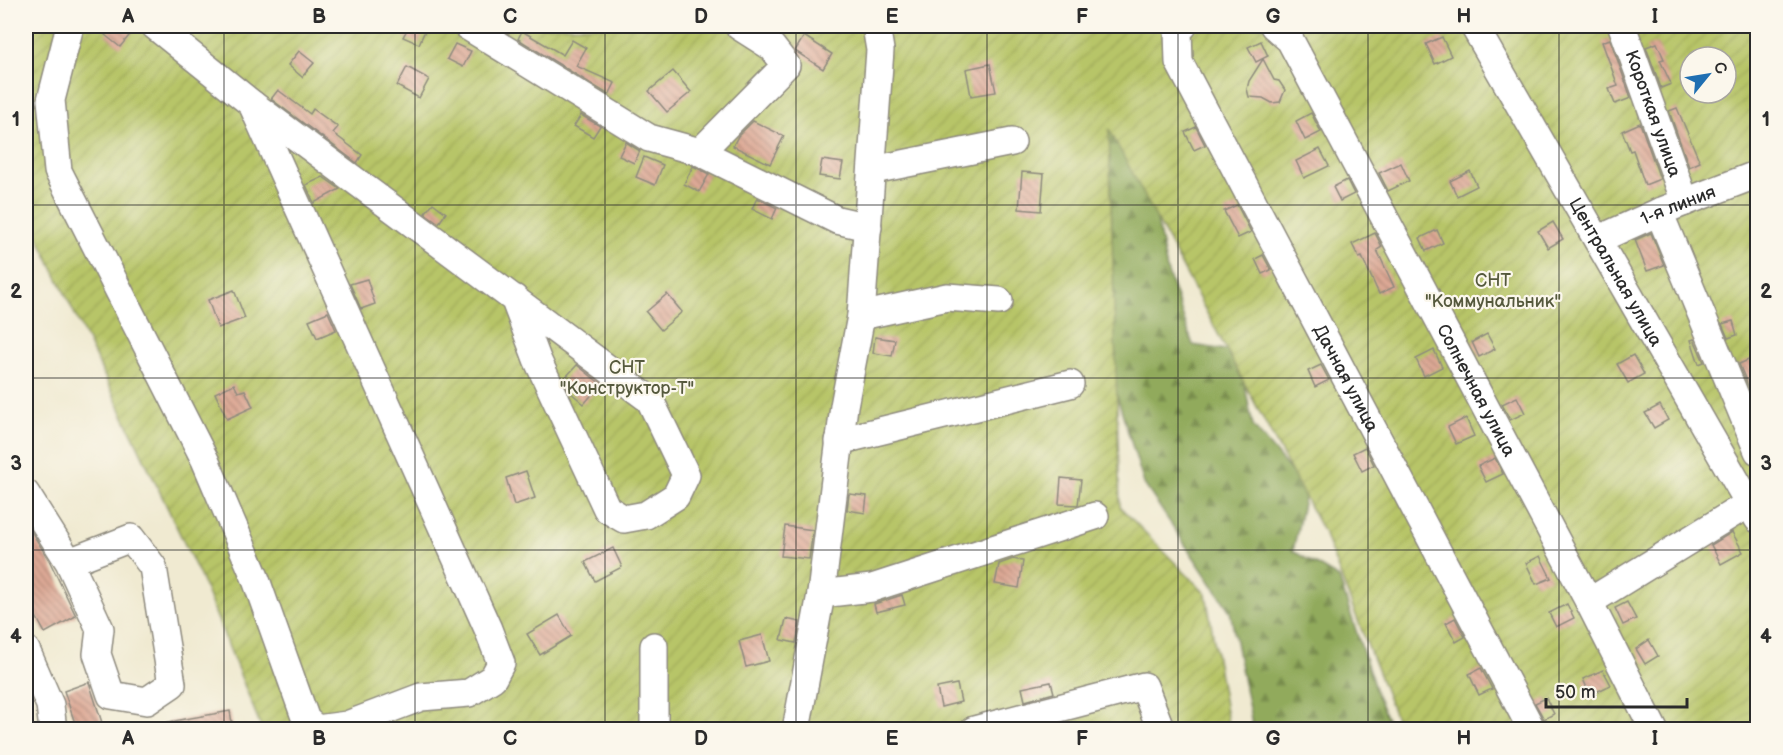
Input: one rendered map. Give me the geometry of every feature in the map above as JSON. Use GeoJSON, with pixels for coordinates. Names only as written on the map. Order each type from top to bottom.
{"type":"FeatureCollection","features":[{"type":"Feature","properties":{"kind":"street"},"geometry":{"type":"LineString","coordinates":[[70,26],[51,100],[58,171],[205,460],[255,577],[306,720],[317,729],[347,725],[421,697],[469,693],[494,678],[501,663],[488,629],[252,104]]}},
{"type":"Feature","properties":{"kind":"street"},"geometry":{"type":"LineString","coordinates":[[155,26],[252,104],[514,298],[650,400],[686,475],[676,496],[646,515],[624,519],[607,509],[537,358],[514,298]]}},
{"type":"Feature","properties":{"kind":"street"},"geometry":{"type":"LineString","coordinates":[[467,26],[649,138],[700,152],[837,220],[868,227]]}},
{"type":"Feature","properties":{"kind":"street"},"geometry":{"type":"LineString","coordinates":[[700,152],[786,65],[772,47],[739,26]]}},
{"type":"Feature","properties":{"kind":"street"},"geometry":{"type":"LineString","coordinates":[[796,729],[821,594],[839,441],[861,316],[880,50],[876,26]]}},
{"type":"Feature","properties":{"kind":"street","name":"Дачная улица"},"geometry":{"type":"LineString","coordinates":[[1183,26],[1178,30],[1179,62],[1532,729]]}},
{"type":"Feature","properties":{"kind":"street","name":"Солнечная улица"},"geometry":{"type":"LineString","coordinates":[[1274,26],[1290,40],[1589,602],[1653,729]]}},
{"type":"Feature","properties":{"kind":"street","name":"Центральная улица"},"geometry":{"type":"LineString","coordinates":[[1474,26],[1599,239],[1753,511]]}},
{"type":"Feature","properties":{"kind":"street","name":"Короткая улица"},"geometry":{"type":"LineString","coordinates":[[1622,26],[1686,202]]}},
{"type":"Feature","properties":{"kind":"street"},"geometry":{"type":"LineString","coordinates":[[873,170],[1012,142]]}},
{"type":"Feature","properties":{"kind":"street","name":"1-я линия"},"geometry":{"type":"LineString","coordinates":[[1599,239],[1659,212],[1758,174]]}},
{"type":"Feature","properties":{"kind":"street"},"geometry":{"type":"LineString","coordinates":[[1659,212],[1758,451]]}},
{"type":"Feature","properties":{"kind":"street"},"geometry":{"type":"LineString","coordinates":[[861,316],[947,297],[999,301]]}},
{"type":"Feature","properties":{"kind":"street"},"geometry":{"type":"LineString","coordinates":[[839,441],[1070,384]]}},
{"type":"Feature","properties":{"kind":"street"},"geometry":{"type":"LineString","coordinates":[[26,494],[69,562],[100,629],[97,654],[111,695],[147,701],[172,684],[153,567],[131,538],[69,562]]}},
{"type":"Feature","properties":{"kind":"street"},"geometry":{"type":"LineString","coordinates":[[1589,602],[1753,511]]}},
{"type":"Feature","properties":{"kind":"street"},"geometry":{"type":"LineString","coordinates":[[821,594],[872,588],[1095,516]]}},
{"type":"Feature","properties":{"kind":"street"},"geometry":{"type":"LineString","coordinates":[[654,646],[654,729]]}},
{"type":"Feature","properties":{"kind":"street"},"geometry":{"type":"LineString","coordinates":[[26,650],[50,705],[53,729]]}},
{"type":"Feature","properties":{"kind":"street"},"geometry":{"type":"LineString","coordinates":[[974,729],[1144,686],[1161,729]]}},
{"type":"Feature","properties":{"kind":"green space","name":"СНТ \"Конструктор-Т\""},"geometry":{"type":"Polygon","coordinates":[[[26,26],[1757,26],[1757,729],[1400,729],[1324,533],[1109,129],[1120,507],[1206,594],[1229,729],[262,729],[201,578],[26,212],[26,26]]]}},
{"type":"Feature","properties":{"kind":"green space"},"geometry":{"type":"Polygon","coordinates":[[[1101,26],[1137,120],[1167,270],[1193,345],[1238,352],[1253,426],[1306,489],[1293,551],[1339,578],[1377,695],[1391,729],[1253,729],[1230,611],[1144,484],[1109,370],[1101,26]]]}},
{"type":"Feature","properties":{"kind":"building"},"geometry":{"type":"Polygon","coordinates":[[[113,26],[137,26],[120,47],[105,35],[113,26]]]}},
{"type":"Feature","properties":{"kind":"building"},"geometry":{"type":"Polygon","coordinates":[[[409,26],[427,26],[419,44],[403,37],[409,26]]]}},
{"type":"Feature","properties":{"kind":"building"},"geometry":{"type":"Polygon","coordinates":[[[522,31],[563,55],[572,40],[586,48],[576,66],[615,83],[609,95],[518,39],[522,31]]]}},
{"type":"Feature","properties":{"kind":"building"},"geometry":{"type":"Polygon","coordinates":[[[804,36],[832,54],[823,69],[795,51],[804,36]]]}},
{"type":"Feature","properties":{"kind":"building"},"geometry":{"type":"Polygon","coordinates":[[[1442,37],[1451,56],[1435,64],[1426,44],[1442,37]]]}},
{"type":"Feature","properties":{"kind":"building"},"geometry":{"type":"Polygon","coordinates":[[[1610,39],[1631,98],[1615,104],[1609,89],[1618,86],[1602,42],[1610,39]]]}},
{"type":"Feature","properties":{"kind":"building"},"geometry":{"type":"Polygon","coordinates":[[[1261,41],[1268,56],[1256,62],[1248,47],[1261,41]]]}},
{"type":"Feature","properties":{"kind":"building"},"geometry":{"type":"Polygon","coordinates":[[[1657,43],[1664,59],[1660,60],[1671,84],[1661,88],[1646,47],[1657,43]]]}},
{"type":"Feature","properties":{"kind":"building"},"geometry":{"type":"Polygon","coordinates":[[[455,44],[471,51],[463,67],[447,59],[455,44]]]}},
{"type":"Feature","properties":{"kind":"building"},"geometry":{"type":"Polygon","coordinates":[[[299,51],[314,63],[302,77],[288,65],[299,51]]]}},
{"type":"Feature","properties":{"kind":"building"},"geometry":{"type":"Polygon","coordinates":[[[1263,59],[1274,80],[1279,81],[1285,90],[1280,102],[1272,103],[1263,98],[1249,97],[1247,89],[1249,81],[1263,59]]]}},
{"type":"Feature","properties":{"kind":"building"},"geometry":{"type":"Polygon","coordinates":[[[990,64],[996,92],[971,96],[966,69],[990,64]]]}},
{"type":"Feature","properties":{"kind":"building"},"geometry":{"type":"Polygon","coordinates":[[[407,67],[429,79],[419,98],[397,86],[407,67]]]}},
{"type":"Feature","properties":{"kind":"building"},"geometry":{"type":"Polygon","coordinates":[[[673,71],[691,92],[667,112],[649,91],[673,71]]]}},
{"type":"Feature","properties":{"kind":"building"},"geometry":{"type":"Polygon","coordinates":[[[278,90],[310,114],[313,109],[338,127],[333,133],[362,155],[357,163],[271,99],[278,90]]]}},
{"type":"Feature","properties":{"kind":"building"},"geometry":{"type":"Polygon","coordinates":[[[1677,108],[1700,162],[1689,167],[1669,111],[1677,108]]]}},
{"type":"Feature","properties":{"kind":"building"},"geometry":{"type":"Polygon","coordinates":[[[1311,113],[1321,132],[1305,140],[1296,121],[1311,113]]]}},
{"type":"Feature","properties":{"kind":"building"},"geometry":{"type":"Polygon","coordinates":[[[581,115],[600,126],[593,137],[574,126],[581,115]]]}},
{"type":"Feature","properties":{"kind":"building"},"geometry":{"type":"Polygon","coordinates":[[[753,121],[784,136],[770,164],[733,146],[738,136],[753,121]]]}},
{"type":"Feature","properties":{"kind":"building"},"geometry":{"type":"Polygon","coordinates":[[[1640,123],[1660,179],[1645,185],[1633,150],[1630,151],[1622,131],[1640,123]]]}},
{"type":"Feature","properties":{"kind":"building"},"geometry":{"type":"Polygon","coordinates":[[[1196,127],[1205,145],[1194,150],[1185,132],[1196,127]]]}},
{"type":"Feature","properties":{"kind":"building"},"geometry":{"type":"Polygon","coordinates":[[[626,142],[640,151],[634,163],[619,156],[626,142]]]}},
{"type":"Feature","properties":{"kind":"building"},"geometry":{"type":"Polygon","coordinates":[[[1320,149],[1329,166],[1304,178],[1296,161],[1320,149]]]}},
{"type":"Feature","properties":{"kind":"building"},"geometry":{"type":"Polygon","coordinates":[[[644,157],[663,165],[655,185],[636,177],[644,157]]]}},
{"type":"Feature","properties":{"kind":"building"},"geometry":{"type":"Polygon","coordinates":[[[822,160],[843,163],[840,179],[819,176],[822,160]]]}},
{"type":"Feature","properties":{"kind":"building"},"geometry":{"type":"Polygon","coordinates":[[[1401,163],[1409,181],[1388,191],[1379,173],[1401,163]]]}},
{"type":"Feature","properties":{"kind":"building"},"geometry":{"type":"Polygon","coordinates":[[[693,166],[709,174],[699,192],[684,184],[693,166]]]}},
{"type":"Feature","properties":{"kind":"building"},"geometry":{"type":"Polygon","coordinates":[[[1470,171],[1477,186],[1457,196],[1450,181],[1470,171]]]}},
{"type":"Feature","properties":{"kind":"building"},"geometry":{"type":"Polygon","coordinates":[[[1022,172],[1044,174],[1041,211],[1019,209],[1022,172]]]}},
{"type":"Feature","properties":{"kind":"building"},"geometry":{"type":"Polygon","coordinates":[[[323,177],[340,189],[314,203],[306,185],[323,177]]]}},
{"type":"Feature","properties":{"kind":"building"},"geometry":{"type":"Polygon","coordinates":[[[1347,180],[1354,194],[1340,201],[1333,187],[1347,180]]]}},
{"type":"Feature","properties":{"kind":"building"},"geometry":{"type":"Polygon","coordinates":[[[757,198],[777,208],[772,219],[752,209],[757,198]]]}},
{"type":"Feature","properties":{"kind":"building"},"geometry":{"type":"Polygon","coordinates":[[[433,203],[446,213],[439,223],[425,213],[433,203]]]}},
{"type":"Feature","properties":{"kind":"building"},"geometry":{"type":"Polygon","coordinates":[[[1237,205],[1251,232],[1238,238],[1224,211],[1237,205]]]}},
{"type":"Feature","properties":{"kind":"building"},"geometry":{"type":"Polygon","coordinates":[[[1553,222],[1563,239],[1548,248],[1538,231],[1553,222]]]}},
{"type":"Feature","properties":{"kind":"building"},"geometry":{"type":"Polygon","coordinates":[[[1437,230],[1443,243],[1426,251],[1420,238],[1437,230]]]}},
{"type":"Feature","properties":{"kind":"building"},"geometry":{"type":"Polygon","coordinates":[[[1375,233],[1382,247],[1377,250],[1394,287],[1379,294],[1362,257],[1359,258],[1352,244],[1375,233]]]}},
{"type":"Feature","properties":{"kind":"building"},"geometry":{"type":"Polygon","coordinates":[[[1651,233],[1664,265],[1647,271],[1635,240],[1651,233]]]}},
{"type":"Feature","properties":{"kind":"building"},"geometry":{"type":"Polygon","coordinates":[[[1263,255],[1271,270],[1262,274],[1255,259],[1263,255]]]}},
{"type":"Feature","properties":{"kind":"building"},"geometry":{"type":"Polygon","coordinates":[[[367,279],[375,304],[361,309],[350,284],[367,279]]]}},
{"type":"Feature","properties":{"kind":"building"},"geometry":{"type":"Polygon","coordinates":[[[234,290],[245,318],[218,328],[208,300],[234,290]]]}},
{"type":"Feature","properties":{"kind":"building"},"geometry":{"type":"Polygon","coordinates":[[[667,294],[682,312],[661,330],[646,312],[667,294]]]}},
{"type":"Feature","properties":{"kind":"building"},"geometry":{"type":"Polygon","coordinates":[[[328,312],[336,330],[317,338],[309,320],[328,312]]]}},
{"type":"Feature","properties":{"kind":"building"},"geometry":{"type":"Polygon","coordinates":[[[1733,321],[1737,335],[1728,338],[1722,324],[1733,321]]]}},
{"type":"Feature","properties":{"kind":"building"},"geometry":{"type":"Polygon","coordinates":[[[1487,334],[1495,349],[1479,357],[1472,342],[1487,334]]]}},
{"type":"Feature","properties":{"kind":"building"},"geometry":{"type":"Polygon","coordinates":[[[875,337],[895,340],[892,356],[873,353],[875,337]]]}},
{"type":"Feature","properties":{"kind":"building"},"geometry":{"type":"Polygon","coordinates":[[[1694,339],[1704,362],[1699,364],[1691,340],[1694,339]]]}},
{"type":"Feature","properties":{"kind":"building"},"geometry":{"type":"Polygon","coordinates":[[[1434,350],[1442,367],[1424,376],[1416,359],[1434,350]]]}},
{"type":"Feature","properties":{"kind":"building"},"geometry":{"type":"Polygon","coordinates":[[[1633,355],[1644,374],[1628,383],[1617,364],[1633,355]]]}},
{"type":"Feature","properties":{"kind":"building"},"geometry":{"type":"Polygon","coordinates":[[[1751,359],[1758,375],[1758,409],[1739,364],[1751,359]]]}},
{"type":"Feature","properties":{"kind":"building"},"geometry":{"type":"Polygon","coordinates":[[[577,365],[601,384],[584,404],[569,391],[564,379],[577,365]]]}},
{"type":"Feature","properties":{"kind":"building"},"geometry":{"type":"Polygon","coordinates":[[[1321,365],[1329,380],[1315,387],[1308,371],[1321,365]]]}},
{"type":"Feature","properties":{"kind":"building"},"geometry":{"type":"Polygon","coordinates":[[[234,384],[238,392],[245,390],[253,407],[227,419],[215,393],[234,384]]]}},
{"type":"Feature","properties":{"kind":"building"},"geometry":{"type":"Polygon","coordinates":[[[1517,397],[1525,413],[1510,420],[1502,404],[1517,397]]]}},
{"type":"Feature","properties":{"kind":"building"},"geometry":{"type":"Polygon","coordinates":[[[1660,405],[1668,420],[1654,428],[1645,413],[1660,405]]]}},
{"type":"Feature","properties":{"kind":"building"},"geometry":{"type":"Polygon","coordinates":[[[1466,418],[1474,436],[1456,444],[1448,427],[1466,418]]]}},
{"type":"Feature","properties":{"kind":"building"},"geometry":{"type":"Polygon","coordinates":[[[1365,447],[1374,465],[1362,471],[1353,453],[1365,447]]]}},
{"type":"Feature","properties":{"kind":"building"},"geometry":{"type":"Polygon","coordinates":[[[1495,458],[1503,474],[1486,482],[1478,466],[1495,458]]]}},
{"type":"Feature","properties":{"kind":"building"},"geometry":{"type":"Polygon","coordinates":[[[526,471],[535,498],[514,505],[506,478],[526,471]]]}},
{"type":"Feature","properties":{"kind":"building"},"geometry":{"type":"Polygon","coordinates":[[[1061,478],[1081,480],[1078,505],[1059,504],[1061,478]]]}},
{"type":"Feature","properties":{"kind":"building"},"geometry":{"type":"Polygon","coordinates":[[[849,494],[867,496],[865,513],[847,510],[849,494]]]}},
{"type":"Feature","properties":{"kind":"building"},"geometry":{"type":"Polygon","coordinates":[[[26,523],[49,560],[76,616],[45,633],[26,598],[26,523]]]}},
{"type":"Feature","properties":{"kind":"building"},"geometry":{"type":"Polygon","coordinates":[[[785,526],[813,530],[809,559],[781,556],[785,526]]]}},
{"type":"Feature","properties":{"kind":"building"},"geometry":{"type":"Polygon","coordinates":[[[1732,532],[1743,552],[1721,564],[1711,545],[1732,532]]]}},
{"type":"Feature","properties":{"kind":"building"},"geometry":{"type":"Polygon","coordinates":[[[613,548],[622,567],[595,581],[585,562],[613,548]]]}},
{"type":"Feature","properties":{"kind":"building"},"geometry":{"type":"Polygon","coordinates":[[[1540,556],[1551,578],[1536,584],[1526,563],[1540,556]]]}},
{"type":"Feature","properties":{"kind":"building"},"geometry":{"type":"Polygon","coordinates":[[[1013,559],[1023,561],[1019,588],[995,584],[999,564],[1013,559]]]}},
{"type":"Feature","properties":{"kind":"building"},"geometry":{"type":"Polygon","coordinates":[[[902,595],[905,605],[876,612],[874,604],[902,595]]]}},
{"type":"Feature","properties":{"kind":"building"},"geometry":{"type":"Polygon","coordinates":[[[1627,602],[1636,619],[1623,625],[1615,608],[1627,602]]]}},
{"type":"Feature","properties":{"kind":"building"},"geometry":{"type":"Polygon","coordinates":[[[1567,604],[1574,618],[1556,627],[1549,613],[1567,604]]]}},
{"type":"Feature","properties":{"kind":"building"},"geometry":{"type":"Polygon","coordinates":[[[559,615],[571,636],[540,655],[527,634],[559,615]]]}},
{"type":"Feature","properties":{"kind":"building"},"geometry":{"type":"Polygon","coordinates":[[[1455,618],[1465,637],[1456,642],[1446,623],[1455,618]]]}},
{"type":"Feature","properties":{"kind":"building"},"geometry":{"type":"Polygon","coordinates":[[[786,619],[800,622],[796,643],[781,640],[786,619]]]}},
{"type":"Feature","properties":{"kind":"building"},"geometry":{"type":"Polygon","coordinates":[[[762,635],[769,661],[746,667],[739,641],[762,635]]]}},
{"type":"Feature","properties":{"kind":"building"},"geometry":{"type":"Polygon","coordinates":[[[1649,640],[1658,656],[1645,664],[1636,649],[1649,640]]]}},
{"type":"Feature","properties":{"kind":"building"},"geometry":{"type":"Polygon","coordinates":[[[1481,668],[1492,689],[1479,695],[1469,674],[1481,668]]]}},
{"type":"Feature","properties":{"kind":"building"},"geometry":{"type":"Polygon","coordinates":[[[1603,670],[1611,685],[1590,695],[1583,679],[1603,670]]]}},
{"type":"Feature","properties":{"kind":"building"},"geometry":{"type":"Polygon","coordinates":[[[89,682],[104,729],[77,729],[64,691],[89,682]]]}},
{"type":"Feature","properties":{"kind":"building"},"geometry":{"type":"Polygon","coordinates":[[[1051,682],[1054,693],[1025,701],[1022,688],[1051,682]]]}},
{"type":"Feature","properties":{"kind":"building"},"geometry":{"type":"Polygon","coordinates":[[[957,684],[961,702],[941,707],[937,688],[957,684]]]}},
{"type":"Feature","properties":{"kind":"building"},"geometry":{"type":"Polygon","coordinates":[[[1546,698],[1554,714],[1544,719],[1535,703],[1546,698]]]}},
{"type":"Feature","properties":{"kind":"building"},"geometry":{"type":"Polygon","coordinates":[[[230,711],[233,729],[169,729],[168,722],[230,711]]]}},
{"type":"Feature","properties":{"kind":"park label","name":"СНТ \"Коммунальник\""},"geometry":{"type":"Point","coordinates":[1493,290]}}]}
